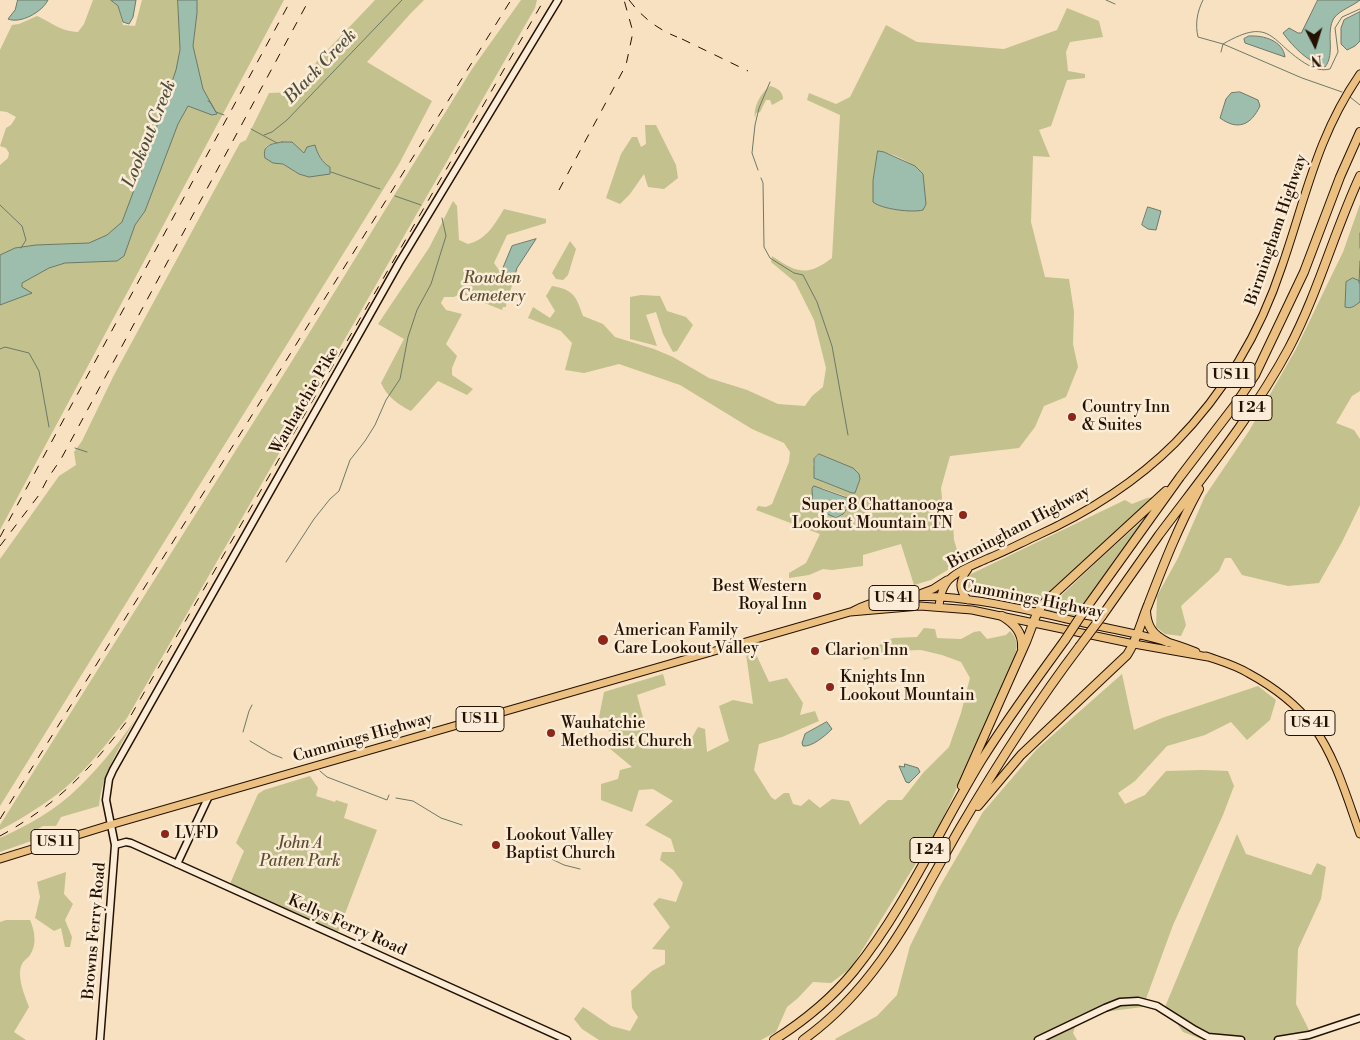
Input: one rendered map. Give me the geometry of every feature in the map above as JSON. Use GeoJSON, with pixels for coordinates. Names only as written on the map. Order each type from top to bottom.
{"type":"FeatureCollection","features":[{"type":"Feature","properties":{"kind":"highway","name":"I 24"},"geometry":{"type":"LineString","coordinates":[[774,1040],[818,1007],[853,972],[889,922],[1003,727],[1180,477],[1255,376],[1304,272],[1340,176],[1360,132]]}},
{"type":"Feature","properties":{"kind":"highway","name":"I 24"},"geometry":{"type":"LineString","coordinates":[[803,1040],[836,1013],[881,963],[905,926],[1008,747],[1047,689],[1212,466],[1266,387],[1289,348],[1314,295],[1360,176]]}},
{"type":"Feature","properties":{"kind":"highway"},"geometry":{"type":"LineString","coordinates":[[960,829],[1021,755],[1127,655],[1134,644],[1146,608],[1182,519],[1212,466]]}},
{"type":"Feature","properties":{"kind":"highway"},"geometry":{"type":"LineString","coordinates":[[942,830],[1037,613],[1043,604],[1180,477]]}},
{"type":"Feature","properties":{"kind":"highway"},"geometry":{"type":"LineString","coordinates":[[1146,608],[1150,629],[1156,636],[1167,642]]}},
{"type":"Feature","properties":{"kind":"highway"},"geometry":{"type":"LineString","coordinates":[[1002,616],[1017,628],[1022,642],[1021,653]]}},
{"type":"Feature","properties":{"kind":"main road","name":"Birmingham Highway"},"geometry":{"type":"LineString","coordinates":[[939,607],[944,586],[954,576],[970,566],[1042,534],[1107,497],[1143,471],[1174,444],[1218,393],[1254,335],[1282,268],[1305,190],[1320,148],[1339,108],[1360,74]]}},
{"type":"Feature","properties":{"kind":"main road"},"geometry":{"type":"LineString","coordinates":[[969,601],[961,591],[960,586],[962,576],[970,566]]}},
{"type":"Feature","properties":{"kind":"main road"},"geometry":{"type":"LineString","coordinates":[[910,597],[933,589],[954,576]]}},
{"type":"Feature","properties":{"kind":"main road","name":"Cummings Highway"},"geometry":{"type":"LineString","coordinates":[[0,859],[850,612],[869,603],[910,597],[940,597],[969,601],[1037,613],[1137,635],[1167,642],[1248,673],[1269,686],[1299,711],[1312,726],[1325,746],[1342,784],[1360,834]]}},
{"type":"Feature","properties":{"kind":"main road","name":"Cummings Highway"},"geometry":{"type":"LineString","coordinates":[[850,612],[920,606],[972,610],[1134,644],[1208,657]]}},
{"type":"Feature","properties":{"kind":"street","name":"Wauhatchie Pike"},"geometry":{"type":"LineString","coordinates":[[110,826],[106,800],[109,779],[113,770],[399,263],[558,0]]}},
{"type":"Feature","properties":{"kind":"street"},"geometry":{"type":"LineString","coordinates":[[177,864],[208,798]]}},
{"type":"Feature","properties":{"kind":"street","name":"Browns Ferry Road"},"geometry":{"type":"LineString","coordinates":[[100,1040],[115,845],[110,826]]}},
{"type":"Feature","properties":{"kind":"street","name":"Kellys Ferry Road"},"geometry":{"type":"LineString","coordinates":[[115,845],[126,842],[131,843],[567,1040]]}},
{"type":"Feature","properties":{"kind":"street"},"geometry":{"type":"LineString","coordinates":[[1038,1040],[1104,1008],[1120,1002],[1138,1001],[1157,1006],[1208,1036],[1241,1040]]}},
{"type":"Feature","properties":{"kind":"street"},"geometry":{"type":"LineString","coordinates":[[1278,1040],[1309,1035],[1360,1018]]}},
{"type":"Feature","properties":{"kind":"green space"},"geometry":{"type":"Polygon","coordinates":[[[93,0],[111,0],[118,6],[123,25],[135,26],[142,0],[284,0],[0,530],[0,165],[8,158],[9,153],[6,148],[0,146],[6,128],[11,125],[16,117],[7,112],[0,111],[0,50],[12,25],[37,16],[61,28],[78,32],[84,24],[93,0]]]}},
{"type":"Feature","properties":{"kind":"green space"},"geometry":{"type":"Polygon","coordinates":[[[375,0],[424,0],[367,62],[432,101],[399,164],[0,806],[0,559],[59,476],[76,465],[74,452],[82,441],[114,375],[240,143],[246,140],[269,93],[296,92],[318,60],[375,0]],[[292,142],[268,145],[265,148],[279,164],[283,164],[299,174],[330,167],[325,164],[317,153],[303,152],[292,142]]]}},
{"type":"Feature","properties":{"kind":"green space"},"geometry":{"type":"Polygon","coordinates":[[[521,0],[537,0],[535,8],[127,718],[90,763],[65,788],[50,800],[0,830],[0,825],[287,369],[472,69],[521,0]]]}},
{"type":"Feature","properties":{"kind":"green space"},"geometry":{"type":"Polygon","coordinates":[[[1067,8],[1099,21],[1103,37],[1070,42],[1066,52],[1068,71],[1085,74],[1085,78],[1067,80],[1051,126],[1039,130],[1050,157],[1033,156],[1031,222],[1045,277],[1069,279],[1074,312],[1073,344],[1078,367],[1066,397],[1044,406],[1035,427],[1019,448],[950,456],[941,488],[943,509],[953,524],[954,540],[958,553],[981,545],[981,550],[931,580],[914,585],[901,544],[863,555],[863,566],[832,570],[823,569],[809,575],[789,578],[789,573],[806,563],[820,534],[756,510],[758,506],[766,507],[772,504],[789,462],[790,452],[784,443],[752,429],[680,385],[619,364],[584,373],[565,370],[572,343],[561,331],[528,318],[533,307],[550,318],[555,311],[546,296],[552,286],[565,290],[570,292],[576,299],[583,316],[603,324],[615,337],[654,349],[673,357],[709,378],[747,390],[778,404],[805,406],[812,396],[823,387],[826,368],[814,320],[795,282],[771,262],[772,256],[795,269],[809,270],[832,258],[840,115],[807,100],[809,93],[836,104],[850,97],[886,25],[917,42],[1004,49],[1057,30],[1067,8]],[[878,151],[873,181],[873,202],[922,174],[902,159],[878,151]],[[819,454],[816,456],[813,464],[823,482],[852,493],[857,488],[860,479],[859,474],[853,468],[819,454]],[[822,488],[812,489],[813,507],[820,511],[840,517],[848,507],[845,496],[822,488]]]}},
{"type":"Feature","properties":{"kind":"green space"},"geometry":{"type":"Polygon","coordinates":[[[770,86],[779,90],[783,99],[772,105],[770,100],[766,100],[760,112],[756,113],[755,118],[755,109],[759,100],[770,86]]]}},
{"type":"Feature","properties":{"kind":"green space"},"geometry":{"type":"Polygon","coordinates":[[[645,125],[656,125],[676,165],[678,178],[664,189],[648,187],[644,174],[630,194],[620,204],[606,198],[621,154],[632,137],[637,137],[641,147],[646,144],[645,125]]]}},
{"type":"Feature","properties":{"kind":"green space","name":"Rowden Cemetery"},"geometry":{"type":"Polygon","coordinates":[[[453,201],[457,206],[459,240],[468,244],[485,235],[504,209],[546,219],[546,223],[507,235],[494,263],[501,273],[515,279],[507,298],[506,307],[503,307],[502,310],[462,293],[454,297],[444,297],[441,303],[446,310],[462,314],[446,344],[457,356],[452,368],[452,375],[473,389],[467,395],[438,381],[411,411],[394,400],[381,383],[404,339],[378,324],[429,248],[453,201]]]}},
{"type":"Feature","properties":{"kind":"green space"},"geometry":{"type":"Polygon","coordinates":[[[1360,204],[1360,391],[1352,396],[1336,423],[1354,430],[1360,439],[1360,505],[1319,583],[1288,586],[1242,575],[1231,558],[1225,558],[1219,571],[1181,606],[1186,625],[1181,636],[1165,634],[1156,627],[1157,596],[1178,558],[1205,496],[1249,431],[1296,349],[1343,252],[1360,204]]]}},
{"type":"Feature","properties":{"kind":"green space"},"geometry":{"type":"Polygon","coordinates":[[[570,241],[576,249],[568,275],[563,280],[556,279],[552,273],[570,241]]]}},
{"type":"Feature","properties":{"kind":"green space"},"geometry":{"type":"Polygon","coordinates":[[[641,295],[660,296],[667,311],[686,317],[693,325],[677,351],[673,352],[663,334],[656,312],[646,315],[657,346],[630,339],[630,297],[641,295]]]}},
{"type":"Feature","properties":{"kind":"green space"},"geometry":{"type":"Polygon","coordinates":[[[1154,497],[1041,601],[1031,603],[969,591],[966,578],[971,574],[1125,500],[1132,504],[1154,497]]]}},
{"type":"Feature","properties":{"kind":"green space"},"geometry":{"type":"Polygon","coordinates":[[[1150,514],[1075,617],[1046,610],[1104,555],[1150,514]]]}},
{"type":"Feature","properties":{"kind":"green space"},"geometry":{"type":"Polygon","coordinates":[[[924,628],[935,629],[937,638],[961,639],[980,631],[987,639],[1006,635],[1010,631],[1016,639],[1016,651],[1013,664],[941,823],[851,968],[831,983],[813,982],[787,1007],[776,1032],[761,1040],[599,1040],[582,1029],[574,1019],[583,1007],[611,1026],[630,1031],[638,1017],[632,1008],[631,991],[652,971],[665,964],[665,950],[652,949],[670,927],[653,904],[659,898],[676,902],[683,883],[673,870],[660,860],[662,852],[675,852],[671,839],[645,825],[673,801],[653,789],[639,790],[632,812],[601,800],[601,784],[618,779],[620,770],[632,767],[603,743],[605,739],[619,739],[598,722],[604,692],[663,674],[666,685],[637,695],[645,725],[643,741],[662,742],[671,739],[685,750],[698,727],[705,729],[707,752],[729,741],[719,706],[733,700],[753,704],[746,654],[755,652],[769,682],[787,678],[803,703],[800,715],[815,711],[819,721],[782,737],[759,744],[754,770],[771,797],[775,800],[784,793],[789,793],[793,804],[801,806],[809,799],[820,808],[832,799],[849,801],[860,825],[888,800],[902,800],[923,773],[949,747],[961,713],[970,678],[961,662],[921,650],[890,651],[864,660],[862,654],[893,638],[917,637],[924,628]]]}},
{"type":"Feature","properties":{"kind":"green space"},"geometry":{"type":"Polygon","coordinates":[[[1122,674],[1134,730],[1162,718],[1258,686],[1276,700],[1270,720],[1247,740],[1231,722],[1205,735],[1167,746],[1135,781],[1118,793],[1125,804],[1145,795],[1166,771],[1228,771],[1234,786],[1223,815],[1173,925],[1143,1007],[1079,1015],[1073,1033],[1077,1040],[836,1040],[877,1016],[897,995],[910,946],[940,886],[983,812],[1037,749],[1122,674]]]}},
{"type":"Feature","properties":{"kind":"green space"},"geometry":{"type":"Polygon","coordinates":[[[135,720],[107,772],[99,806],[61,817],[56,826],[43,826],[36,830],[34,840],[0,852],[0,838],[41,816],[70,796],[101,764],[135,720]]]}},
{"type":"Feature","properties":{"kind":"green space","name":"John A Patten Park"},"geometry":{"type":"Polygon","coordinates":[[[310,776],[318,788],[316,796],[348,804],[344,818],[377,830],[338,932],[230,884],[244,851],[236,843],[258,794],[264,790],[310,776]]]}},
{"type":"Feature","properties":{"kind":"green space"},"geometry":{"type":"Polygon","coordinates":[[[1237,834],[1246,854],[1311,875],[1317,863],[1326,867],[1321,899],[1298,949],[1296,1004],[1313,1038],[1303,1040],[1204,1040],[1183,1032],[1165,1007],[1237,834]]]}},
{"type":"Feature","properties":{"kind":"green space"},"geometry":{"type":"Polygon","coordinates":[[[66,872],[64,894],[73,904],[65,920],[72,937],[70,947],[65,947],[61,928],[54,931],[35,918],[40,897],[37,882],[66,872]]]}},
{"type":"Feature","properties":{"kind":"green space"},"geometry":{"type":"Polygon","coordinates":[[[6,920],[30,920],[34,933],[32,951],[20,969],[22,986],[29,1007],[14,1032],[26,1040],[0,1040],[0,922],[6,920]]]}},
{"type":"Feature","properties":{"kind":"shaded area"},"geometry":{"type":"Polygon","coordinates":[[[18,0],[48,0],[41,9],[31,16],[19,20],[8,19],[15,10],[18,0]]]}},
{"type":"Feature","properties":{"kind":"shaded area"},"geometry":{"type":"Polygon","coordinates":[[[111,0],[136,0],[133,17],[129,24],[123,22],[118,6],[111,0]]]}},
{"type":"Feature","properties":{"kind":"shaded area"},"geometry":{"type":"Polygon","coordinates":[[[178,0],[197,0],[193,46],[203,89],[217,114],[212,115],[188,106],[178,124],[145,211],[135,225],[124,256],[117,261],[65,263],[49,268],[22,283],[22,287],[32,293],[0,305],[0,255],[15,248],[36,245],[89,243],[107,235],[122,222],[176,70],[180,50],[178,0]]]}},
{"type":"Feature","properties":{"kind":"shaded area"},"geometry":{"type":"Polygon","coordinates":[[[1318,0],[1360,0],[1334,18],[1330,30],[1330,56],[1325,67],[1313,62],[1301,53],[1283,33],[1289,28],[1301,33],[1318,0]]]}},
{"type":"Feature","properties":{"kind":"shaded area"},"geometry":{"type":"Polygon","coordinates":[[[1360,12],[1360,41],[1347,50],[1341,44],[1341,28],[1344,20],[1360,12]]]}},
{"type":"Feature","properties":{"kind":"shaded area"},"geometry":{"type":"Polygon","coordinates":[[[1249,36],[1272,40],[1281,47],[1285,57],[1245,43],[1244,39],[1249,36]]]}},
{"type":"Feature","properties":{"kind":"shaded area"},"geometry":{"type":"Polygon","coordinates":[[[1240,92],[1258,100],[1260,106],[1248,122],[1238,125],[1220,118],[1226,99],[1231,93],[1240,92]]]}},
{"type":"Feature","properties":{"kind":"shaded area"},"geometry":{"type":"Polygon","coordinates":[[[282,142],[292,142],[304,153],[307,147],[315,145],[320,158],[330,167],[330,174],[309,177],[299,174],[283,164],[273,163],[265,158],[265,150],[268,146],[282,142]]]}},
{"type":"Feature","properties":{"kind":"shaded area"},"geometry":{"type":"Polygon","coordinates":[[[878,151],[915,166],[923,174],[926,204],[923,210],[897,210],[883,207],[873,202],[873,181],[878,151]]]}},
{"type":"Feature","properties":{"kind":"shaded area"},"geometry":{"type":"Polygon","coordinates":[[[1148,207],[1161,211],[1156,230],[1148,229],[1142,225],[1148,207]]]}},
{"type":"Feature","properties":{"kind":"shaded area"},"geometry":{"type":"Polygon","coordinates":[[[536,239],[517,268],[515,275],[512,276],[502,270],[512,246],[536,239]]]}},
{"type":"Feature","properties":{"kind":"shaded area"},"geometry":{"type":"Polygon","coordinates":[[[1353,278],[1360,281],[1360,302],[1347,308],[1345,307],[1346,282],[1353,278]]]}},
{"type":"Feature","properties":{"kind":"shaded area"},"geometry":{"type":"Polygon","coordinates":[[[819,454],[853,468],[859,474],[860,479],[855,493],[814,478],[814,459],[819,454]]]}},
{"type":"Feature","properties":{"kind":"shaded area"},"geometry":{"type":"Polygon","coordinates":[[[814,486],[850,499],[851,503],[843,514],[836,518],[813,507],[812,489],[814,486]]]}},
{"type":"Feature","properties":{"kind":"shaded area"},"geometry":{"type":"Polygon","coordinates":[[[827,722],[832,729],[814,743],[803,746],[805,734],[827,722]]]}},
{"type":"Feature","properties":{"kind":"shaded area"},"geometry":{"type":"Polygon","coordinates":[[[905,764],[918,768],[920,772],[909,783],[906,782],[899,766],[904,767],[905,764]]]}},
{"type":"Feature","properties":{"kind":"waterway","name":"Black Creek"},"geometry":{"type":"LineString","coordinates":[[264,135],[272,132],[287,120],[402,0]]}},
{"type":"Feature","properties":{"kind":"waterway"},"geometry":{"type":"LineString","coordinates":[[1106,0],[1115,4]]}},
{"type":"Feature","properties":{"kind":"waterway","name":"Black Creek"},"geometry":{"type":"LineString","coordinates":[[1203,0],[1197,18],[1198,37],[1223,44],[1302,78],[1342,92]]}},
{"type":"Feature","properties":{"kind":"waterway"},"geometry":{"type":"LineString","coordinates":[[1221,52],[1223,44],[1239,36],[1252,32],[1262,32],[1270,35],[1295,57],[1308,65],[1324,70],[1330,69],[1338,52],[1335,28],[1342,17],[1360,9]]}},
{"type":"Feature","properties":{"kind":"waterway"},"geometry":{"type":"LineString","coordinates":[[758,170],[752,153],[755,125],[759,108],[770,82]]}},
{"type":"Feature","properties":{"kind":"waterway","name":"Black Creek"},"geometry":{"type":"LineString","coordinates":[[1350,97],[1360,105]]}},
{"type":"Feature","properties":{"kind":"waterway","name":"Black Creek"},"geometry":{"type":"LineString","coordinates":[[208,101],[216,112],[224,115]]}},
{"type":"Feature","properties":{"kind":"waterway","name":"Black Creek"},"geometry":{"type":"LineString","coordinates":[[251,129],[277,143]]}},
{"type":"Feature","properties":{"kind":"waterway"},"geometry":{"type":"LineString","coordinates":[[331,172],[380,189]]}},
{"type":"Feature","properties":{"kind":"waterway"},"geometry":{"type":"LineString","coordinates":[[761,178],[763,183],[764,247],[770,258],[794,273],[803,275],[817,302],[832,346],[848,435]]}},
{"type":"Feature","properties":{"kind":"waterway"},"geometry":{"type":"LineString","coordinates":[[395,196],[421,205]]}},
{"type":"Feature","properties":{"kind":"waterway"},"geometry":{"type":"LineString","coordinates":[[0,205],[22,226],[26,240],[21,248]]}},
{"type":"Feature","properties":{"kind":"waterway"},"geometry":{"type":"LineString","coordinates":[[286,562],[314,519],[339,491],[350,460],[375,425],[386,400],[400,379],[408,337],[417,310],[431,284],[446,236],[442,218]]}},
{"type":"Feature","properties":{"kind":"waterway"},"geometry":{"type":"LineString","coordinates":[[1360,233],[1360,248]]}},
{"type":"Feature","properties":{"kind":"waterway"},"geometry":{"type":"LineString","coordinates":[[1359,283],[1360,261]]}},
{"type":"Feature","properties":{"kind":"waterway"},"geometry":{"type":"LineString","coordinates":[[0,349],[5,347],[29,353],[39,371],[49,427]]}},
{"type":"Feature","properties":{"kind":"waterway"},"geometry":{"type":"LineString","coordinates":[[75,448],[87,452]]}},
{"type":"Feature","properties":{"kind":"waterway"},"geometry":{"type":"LineString","coordinates":[[243,732],[252,705]]}},
{"type":"Feature","properties":{"kind":"waterway"},"geometry":{"type":"LineString","coordinates":[[250,741],[282,758]]}},
{"type":"Feature","properties":{"kind":"waterway"},"geometry":{"type":"LineString","coordinates":[[320,771],[327,777],[387,800],[389,795]]}},
{"type":"Feature","properties":{"kind":"waterway"},"geometry":{"type":"LineString","coordinates":[[396,798],[413,801],[441,818],[462,825]]}},
{"type":"Feature","properties":{"kind":"waterway"},"geometry":{"type":"LineString","coordinates":[[537,852],[564,865],[580,869]]}},
{"type":"Feature","properties":{"kind":"railway"},"geometry":{"type":"LineString","coordinates":[[0,537],[291,0]]}},
{"type":"Feature","properties":{"kind":"railway"},"geometry":{"type":"LineString","coordinates":[[0,546],[39,495],[61,459],[309,0]]}},
{"type":"Feature","properties":{"kind":"railway"},"geometry":{"type":"LineString","coordinates":[[0,819],[511,0]]}},
{"type":"Feature","properties":{"kind":"railway"},"geometry":{"type":"LineString","coordinates":[[0,836],[21,824],[72,784],[101,753],[130,717],[544,0]]}},
{"type":"Feature","properties":{"kind":"railway"},"geometry":{"type":"LineString","coordinates":[[559,190],[626,65],[633,32],[624,0]]}},
{"type":"Feature","properties":{"kind":"railway"},"geometry":{"type":"LineString","coordinates":[[629,0],[650,22],[677,37]]}},
{"type":"Feature","properties":{"kind":"railway"},"geometry":{"type":"LineString","coordinates":[[682,39],[748,71]]}},
{"type":"Feature","properties":{"kind":"place","name":"Country Inn & Suites"},"geometry":{"type":"Point","coordinates":[1072,417]}},
{"type":"Feature","properties":{"kind":"place","name":"Super 8 Chattanooga Lookout Mountain TN"},"geometry":{"type":"Point","coordinates":[963,515]}},
{"type":"Feature","properties":{"kind":"place","name":"Best Western Royal Inn"},"geometry":{"type":"Point","coordinates":[817,596]}},
{"type":"Feature","properties":{"kind":"place","name":"American Family Care Lookout Valley"},"geometry":{"type":"Point","coordinates":[603,640]}},
{"type":"Feature","properties":{"kind":"place","name":"Clarion Inn"},"geometry":{"type":"Point","coordinates":[815,651]}},
{"type":"Feature","properties":{"kind":"place","name":"Knights Inn Lookout Mountain"},"geometry":{"type":"Point","coordinates":[830,687]}},
{"type":"Feature","properties":{"kind":"place","name":"Wauhatchie Methodist Church"},"geometry":{"type":"Point","coordinates":[551,733]}},
{"type":"Feature","properties":{"kind":"place","name":"LVFD"},"geometry":{"type":"Point","coordinates":[165,834]}},
{"type":"Feature","properties":{"kind":"place","name":"Lookout Valley Baptist Church"},"geometry":{"type":"Point","coordinates":[496,845]}},
{"type":"Feature","properties":{"kind":"water label","name":"Lookout Creek"},"geometry":{"type":"Point","coordinates":[150,134]}}]}
